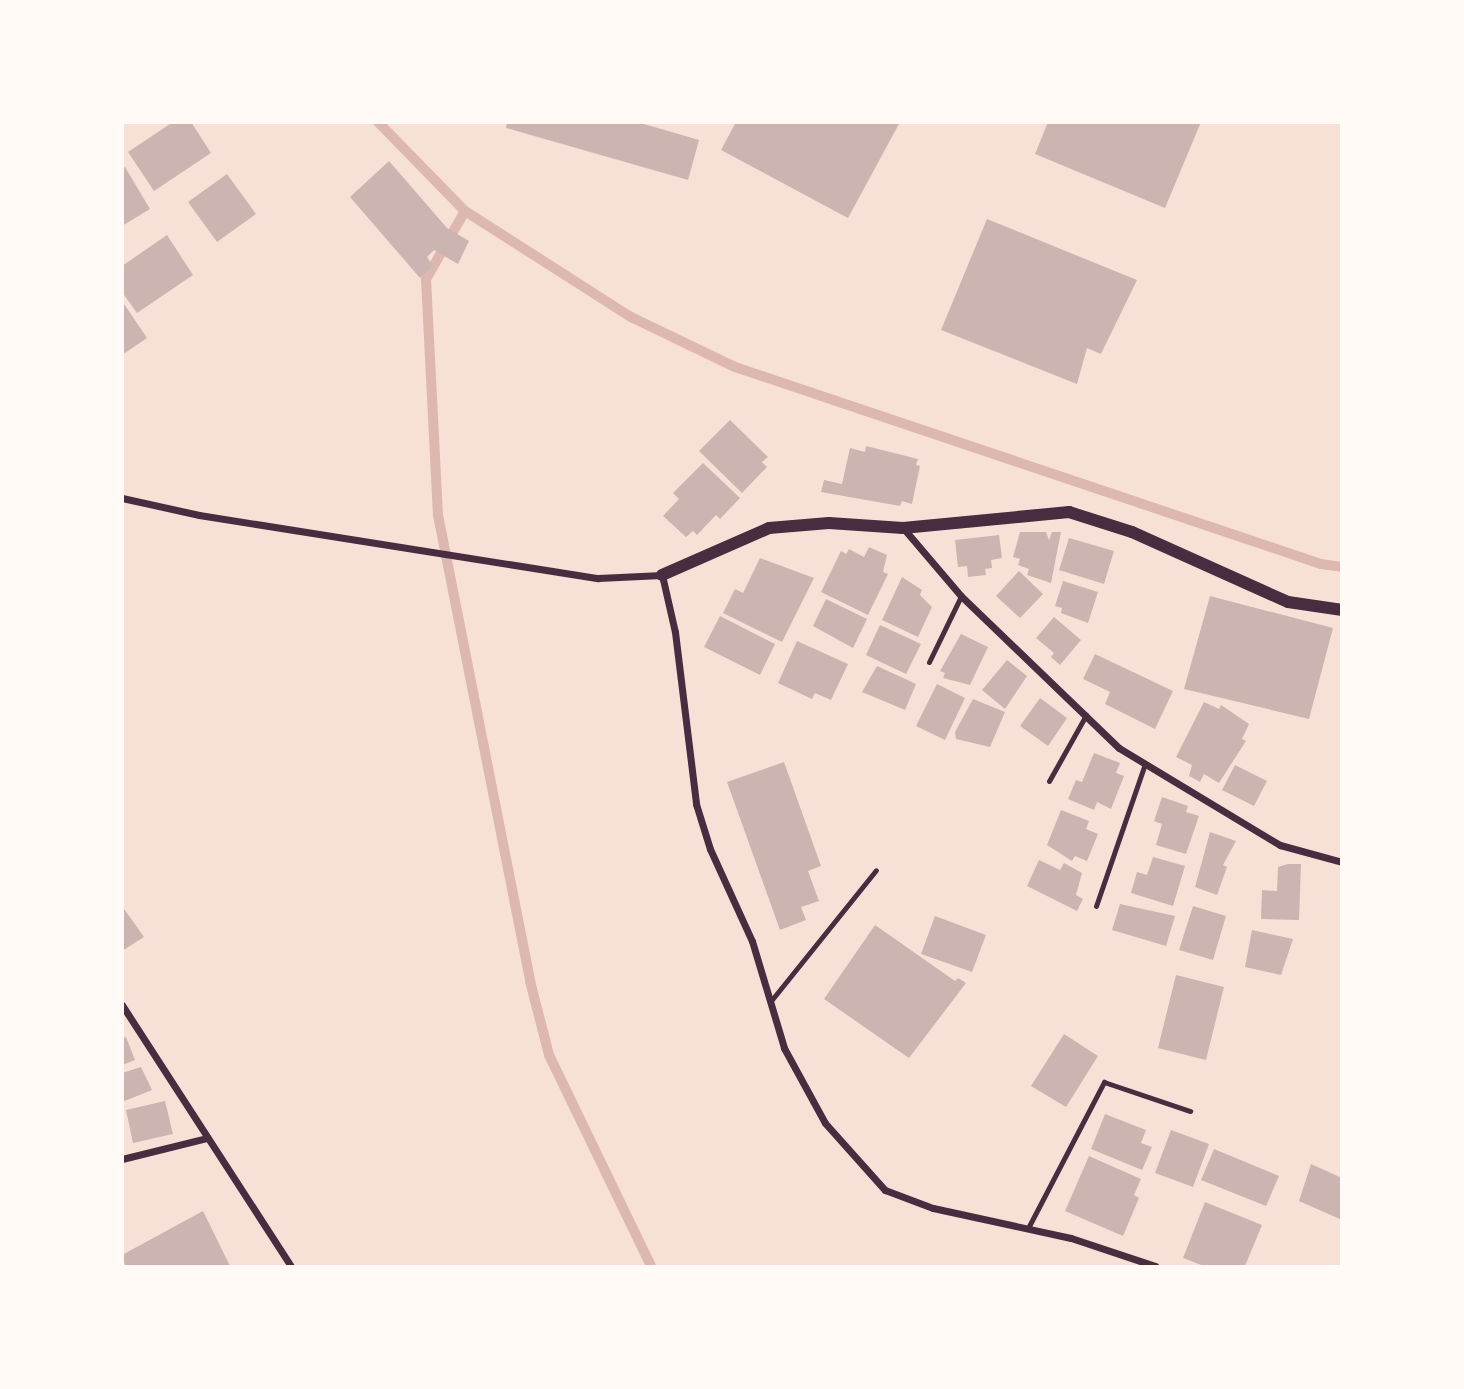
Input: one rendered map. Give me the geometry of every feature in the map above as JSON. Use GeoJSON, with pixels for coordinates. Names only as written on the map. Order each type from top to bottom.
{"type":"FeatureCollection","features":[{"type":"Feature","properties":{"kind":"street"},"geometry":{"type":"LineString","coordinates":[[122,498],[199,515],[598,578],[662,575],[769,528],[829,523],[903,528],[1069,512],[1132,532],[1288,602],[1342,610]]}},
{"type":"Feature","properties":{"kind":"street"},"geometry":{"type":"LineString","coordinates":[[903,528],[961,596],[1119,748],[1280,845],[1342,862]]}},
{"type":"Feature","properties":{"kind":"street"},"geometry":{"type":"LineString","coordinates":[[662,575],[676,632],[696,804],[710,849],[752,941],[784,1048],[825,1123],[885,1190],[933,1208],[1071,1238],[1155,1266]]}},
{"type":"Feature","properties":{"kind":"street"},"geometry":{"type":"LineString","coordinates":[[122,1005],[291,1266]]}},
{"type":"Feature","properties":{"kind":"street"},"geometry":{"type":"LineString","coordinates":[[122,1159],[207,1138]]}},
{"type":"Feature","properties":{"kind":"lane"},"geometry":{"type":"LineString","coordinates":[[929,663],[961,596]]}},
{"type":"Feature","properties":{"kind":"lane"},"geometry":{"type":"LineString","coordinates":[[1049,782],[1086,715]]}},
{"type":"Feature","properties":{"kind":"lane"},"geometry":{"type":"LineString","coordinates":[[1096,906],[1145,764]]}},
{"type":"Feature","properties":{"kind":"lane"},"geometry":{"type":"LineString","coordinates":[[770,1002],[876,870]]}},
{"type":"Feature","properties":{"kind":"lane"},"geometry":{"type":"LineString","coordinates":[[1028,1228],[1104,1082],[1190,1111]]}},
{"type":"Feature","properties":{"kind":"building"},"geometry":{"type":"Polygon","coordinates":[[[173,122],[191,122],[211,153],[154,191],[128,152],[173,122]]]}},
{"type":"Feature","properties":{"kind":"building"},"geometry":{"type":"Polygon","coordinates":[[[507,122],[637,122],[699,140],[688,180],[506,128],[507,122]]]}},
{"type":"Feature","properties":{"kind":"building"},"geometry":{"type":"Polygon","coordinates":[[[736,122],[900,122],[848,218],[721,150],[736,122]]]}},
{"type":"Feature","properties":{"kind":"building"},"geometry":{"type":"Polygon","coordinates":[[[1048,122],[1201,122],[1165,208],[1035,154],[1048,122]]]}},
{"type":"Feature","properties":{"kind":"building"},"geometry":{"type":"Polygon","coordinates":[[[389,161],[447,228],[469,241],[458,264],[434,250],[427,257],[433,266],[420,278],[350,197],[389,161]]]}},
{"type":"Feature","properties":{"kind":"building"},"geometry":{"type":"Polygon","coordinates":[[[125,167],[150,209],[122,226],[122,169],[125,167]]]}},
{"type":"Feature","properties":{"kind":"building"},"geometry":{"type":"Polygon","coordinates":[[[227,174],[256,214],[217,242],[188,202],[227,174]]]}},
{"type":"Feature","properties":{"kind":"building"},"geometry":{"type":"Polygon","coordinates":[[[987,219],[1137,280],[1101,354],[1087,348],[1077,384],[941,330],[987,219]]]}},
{"type":"Feature","properties":{"kind":"building"},"geometry":{"type":"Polygon","coordinates":[[[167,235],[193,275],[137,313],[122,292],[122,266],[167,235]]]}},
{"type":"Feature","properties":{"kind":"building"},"geometry":{"type":"Polygon","coordinates":[[[122,301],[147,338],[122,355],[122,301]]]}},
{"type":"Feature","properties":{"kind":"building"},"geometry":{"type":"Polygon","coordinates":[[[730,420],[768,457],[762,462],[767,467],[742,493],[699,451],[730,420]]]}},
{"type":"Feature","properties":{"kind":"building"},"geometry":{"type":"Polygon","coordinates":[[[866,446],[918,459],[916,465],[920,466],[912,504],[902,501],[900,506],[821,492],[824,480],[842,484],[850,448],[865,452],[866,446]]]}},
{"type":"Feature","properties":{"kind":"building"},"geometry":{"type":"Polygon","coordinates":[[[703,463],[740,498],[720,519],[716,515],[697,535],[693,531],[686,537],[663,516],[679,499],[673,493],[703,463]]]}},
{"type":"Feature","properties":{"kind":"building"},"geometry":{"type":"Polygon","coordinates":[[[1020,532],[1046,532],[1049,540],[1052,532],[1061,532],[1051,583],[1027,575],[1029,569],[1018,565],[1020,559],[1013,557],[1020,532]]]}},
{"type":"Feature","properties":{"kind":"building"},"geometry":{"type":"Polygon","coordinates":[[[999,535],[1002,558],[991,560],[992,568],[985,569],[986,575],[968,577],[967,566],[958,567],[955,540],[999,535]]]}},
{"type":"Feature","properties":{"kind":"building"},"geometry":{"type":"Polygon","coordinates":[[[1069,538],[1114,551],[1104,584],[1059,570],[1069,538]]]}},
{"type":"Feature","properties":{"kind":"building"},"geometry":{"type":"Polygon","coordinates":[[[869,547],[887,555],[883,572],[888,574],[868,615],[821,592],[841,551],[846,554],[849,549],[864,557],[869,547]]]}},
{"type":"Feature","properties":{"kind":"building"},"geometry":{"type":"Polygon","coordinates":[[[760,558],[814,578],[782,642],[723,613],[735,589],[743,593],[760,558]]]}},
{"type":"Feature","properties":{"kind":"building"},"geometry":{"type":"Polygon","coordinates":[[[1019,571],[1043,594],[1020,618],[996,596],[1019,571]]]}},
{"type":"Feature","properties":{"kind":"building"},"geometry":{"type":"Polygon","coordinates":[[[902,577],[922,590],[920,595],[932,607],[918,637],[882,620],[902,577]]]}},
{"type":"Feature","properties":{"kind":"building"},"geometry":{"type":"Polygon","coordinates":[[[1063,581],[1098,592],[1088,623],[1061,613],[1062,608],[1055,606],[1063,581]]]}},
{"type":"Feature","properties":{"kind":"building"},"geometry":{"type":"Polygon","coordinates":[[[1210,596],[1333,628],[1309,719],[1184,689],[1210,596]]]}},
{"type":"Feature","properties":{"kind":"building"},"geometry":{"type":"Polygon","coordinates":[[[826,599],[867,619],[853,648],[813,626],[826,599]]]}},
{"type":"Feature","properties":{"kind":"building"},"geometry":{"type":"Polygon","coordinates":[[[720,616],[775,644],[760,675],[704,647],[720,616]]]}},
{"type":"Feature","properties":{"kind":"building"},"geometry":{"type":"Polygon","coordinates":[[[1054,617],[1081,640],[1060,665],[1051,657],[1054,653],[1036,638],[1054,617]]]}},
{"type":"Feature","properties":{"kind":"building"},"geometry":{"type":"Polygon","coordinates":[[[880,625],[921,644],[906,674],[866,655],[880,625]]]}},
{"type":"Feature","properties":{"kind":"building"},"geometry":{"type":"Polygon","coordinates":[[[961,634],[988,647],[970,685],[943,678],[945,673],[940,671],[961,634]]]}},
{"type":"Feature","properties":{"kind":"building"},"geometry":{"type":"Polygon","coordinates":[[[797,641],[848,664],[831,700],[815,693],[812,699],[778,683],[797,641]]]}},
{"type":"Feature","properties":{"kind":"building"},"geometry":{"type":"Polygon","coordinates":[[[1095,654],[1173,691],[1155,729],[1105,704],[1110,692],[1083,679],[1095,654]]]}},
{"type":"Feature","properties":{"kind":"building"},"geometry":{"type":"Polygon","coordinates":[[[1007,660],[1027,676],[1005,709],[982,690],[1007,660]]]}},
{"type":"Feature","properties":{"kind":"building"},"geometry":{"type":"Polygon","coordinates":[[[877,666],[916,684],[905,710],[862,692],[877,666]]]}},
{"type":"Feature","properties":{"kind":"building"},"geometry":{"type":"Polygon","coordinates":[[[937,684],[965,698],[945,740],[916,726],[937,684]]]}},
{"type":"Feature","properties":{"kind":"building"},"geometry":{"type":"Polygon","coordinates":[[[1040,698],[1067,718],[1048,746],[1020,726],[1040,698]]]}},
{"type":"Feature","properties":{"kind":"building"},"geometry":{"type":"Polygon","coordinates":[[[973,699],[1005,712],[990,747],[956,739],[955,732],[973,699]]]}},
{"type":"Feature","properties":{"kind":"building"},"geometry":{"type":"Polygon","coordinates":[[[1204,702],[1219,709],[1221,705],[1249,724],[1242,739],[1246,741],[1219,783],[1204,774],[1200,782],[1189,776],[1192,765],[1176,757],[1204,702]]]}},
{"type":"Feature","properties":{"kind":"building"},"geometry":{"type":"Polygon","coordinates":[[[1094,753],[1120,763],[1116,773],[1124,776],[1111,809],[1097,802],[1094,810],[1068,799],[1076,780],[1082,782],[1094,753]]]}},
{"type":"Feature","properties":{"kind":"building"},"geometry":{"type":"Polygon","coordinates":[[[784,762],[821,866],[808,871],[819,901],[801,907],[806,920],[780,930],[727,782],[784,762]]]}},
{"type":"Feature","properties":{"kind":"building"},"geometry":{"type":"Polygon","coordinates":[[[1235,765],[1267,781],[1254,806],[1222,790],[1235,765]]]}},
{"type":"Feature","properties":{"kind":"building"},"geometry":{"type":"Polygon","coordinates":[[[1162,797],[1188,806],[1186,812],[1199,816],[1186,854],[1156,845],[1162,824],[1154,821],[1162,797]]]}},
{"type":"Feature","properties":{"kind":"building"},"geometry":{"type":"Polygon","coordinates":[[[1061,810],[1089,821],[1086,829],[1098,834],[1087,861],[1075,856],[1072,861],[1047,845],[1061,810]]]}},
{"type":"Feature","properties":{"kind":"building"},"geometry":{"type":"Polygon","coordinates":[[[1210,832],[1236,841],[1223,865],[1227,867],[1217,895],[1195,887],[1210,832]]]}},
{"type":"Feature","properties":{"kind":"building"},"geometry":{"type":"Polygon","coordinates":[[[1153,857],[1185,866],[1173,906],[1131,893],[1137,872],[1147,875],[1153,857]]]}},
{"type":"Feature","properties":{"kind":"building"},"geometry":{"type":"Polygon","coordinates":[[[1039,860],[1060,870],[1064,863],[1082,873],[1076,895],[1083,899],[1077,911],[1027,886],[1039,860]]]}},
{"type":"Feature","properties":{"kind":"building"},"geometry":{"type":"Polygon","coordinates":[[[1301,864],[1299,920],[1261,919],[1262,890],[1277,891],[1278,867],[1301,864]]]}},
{"type":"Feature","properties":{"kind":"building"},"geometry":{"type":"Polygon","coordinates":[[[1120,904],[1175,916],[1166,946],[1112,930],[1120,904]]]}},
{"type":"Feature","properties":{"kind":"building"},"geometry":{"type":"Polygon","coordinates":[[[122,906],[144,937],[122,951],[122,906]]]}},
{"type":"Feature","properties":{"kind":"building"},"geometry":{"type":"Polygon","coordinates":[[[1193,906],[1226,916],[1213,960],[1179,950],[1193,906]]]}},
{"type":"Feature","properties":{"kind":"building"},"geometry":{"type":"Polygon","coordinates":[[[935,916],[986,935],[972,972],[921,954],[935,916]]]}},
{"type":"Feature","properties":{"kind":"building"},"geometry":{"type":"Polygon","coordinates":[[[875,925],[955,981],[958,978],[966,983],[909,1058],[824,999],[875,925]]]}},
{"type":"Feature","properties":{"kind":"building"},"geometry":{"type":"Polygon","coordinates":[[[1252,930],[1293,939],[1281,975],[1245,967],[1252,930]]]}},
{"type":"Feature","properties":{"kind":"building"},"geometry":{"type":"Polygon","coordinates":[[[1176,975],[1224,987],[1206,1060],[1158,1048],[1176,975]]]}},
{"type":"Feature","properties":{"kind":"building"},"geometry":{"type":"Polygon","coordinates":[[[1064,1034],[1098,1056],[1066,1107],[1031,1086],[1064,1034]]]}},
{"type":"Feature","properties":{"kind":"building"},"geometry":{"type":"Polygon","coordinates":[[[126,1037],[135,1060],[122,1065],[122,1038],[126,1037]]]}},
{"type":"Feature","properties":{"kind":"building"},"geometry":{"type":"Polygon","coordinates":[[[141,1067],[152,1090],[122,1102],[122,1073],[141,1067]]]}},
{"type":"Feature","properties":{"kind":"building"},"geometry":{"type":"Polygon","coordinates":[[[165,1101],[173,1134],[133,1143],[126,1110],[165,1101]]]}},
{"type":"Feature","properties":{"kind":"building"},"geometry":{"type":"Polygon","coordinates":[[[1105,1114],[1146,1130],[1141,1143],[1152,1147],[1142,1170],[1091,1149],[1105,1114]]]}},
{"type":"Feature","properties":{"kind":"building"},"geometry":{"type":"Polygon","coordinates":[[[1171,1130],[1209,1144],[1193,1187],[1155,1173],[1171,1130]]]}},
{"type":"Feature","properties":{"kind":"building"},"geometry":{"type":"Polygon","coordinates":[[[1214,1149],[1279,1176],[1266,1206],[1201,1180],[1214,1149]]]}},
{"type":"Feature","properties":{"kind":"building"},"geometry":{"type":"Polygon","coordinates":[[[1089,1156],[1141,1179],[1134,1195],[1139,1198],[1123,1236],[1065,1211],[1089,1156]]]}},
{"type":"Feature","properties":{"kind":"building"},"geometry":{"type":"Polygon","coordinates":[[[1311,1164],[1342,1178],[1342,1220],[1299,1201],[1311,1164]]]}},
{"type":"Feature","properties":{"kind":"building"},"geometry":{"type":"Polygon","coordinates":[[[1205,1202],[1262,1225],[1245,1266],[1204,1266],[1183,1258],[1205,1202]]]}},
{"type":"Feature","properties":{"kind":"building"},"geometry":{"type":"Polygon","coordinates":[[[203,1211],[230,1266],[125,1266],[122,1255],[203,1211]]]}},
{"type":"Feature","properties":{"kind":"waterway"},"geometry":{"type":"LineString","coordinates":[[378,122],[465,211],[426,279],[438,515],[530,981],[549,1055],[651,1266]]}},
{"type":"Feature","properties":{"kind":"waterway"},"geometry":{"type":"LineString","coordinates":[[465,211],[631,317],[735,367],[1321,564],[1342,567]]}}]}
